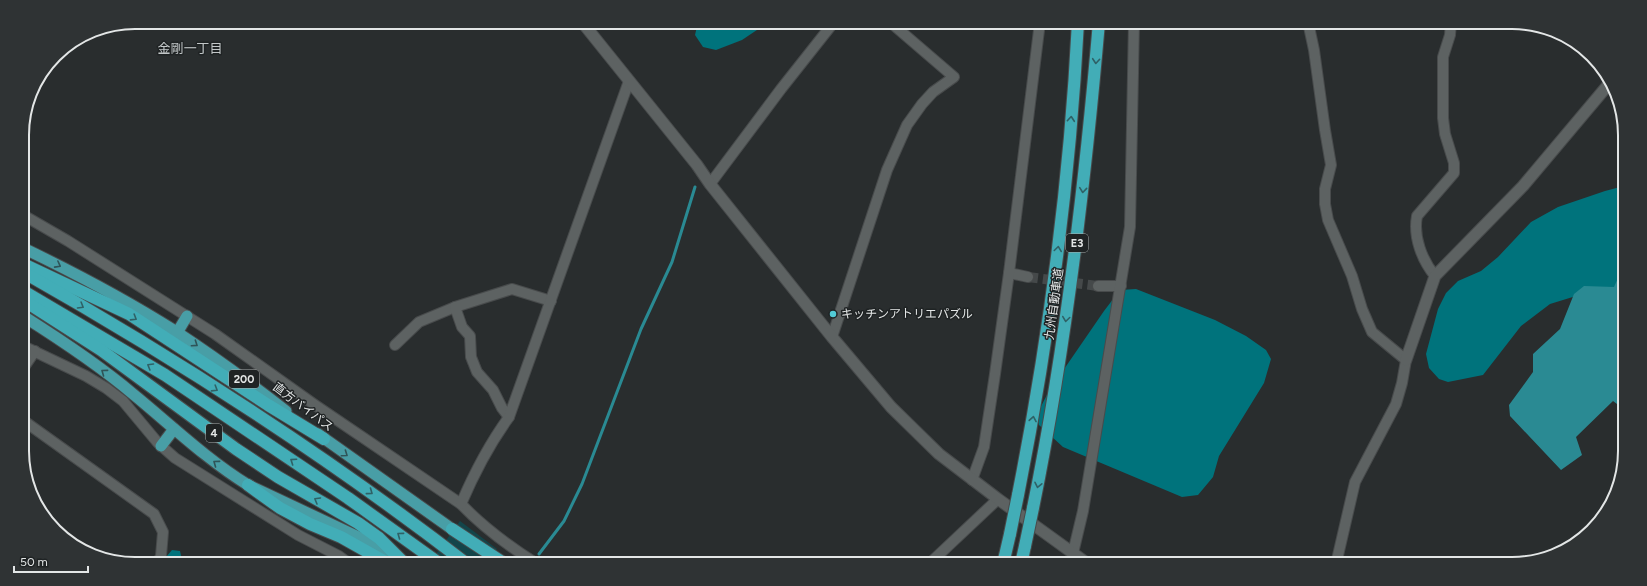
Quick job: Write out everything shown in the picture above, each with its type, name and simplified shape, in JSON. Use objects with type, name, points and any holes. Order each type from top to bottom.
[{"type":"highway","name":"九州自動車道","points":[[1005,557],[1018,495],[1043,357],[1062,225],[1078,29]]},
{"type":"highway","name":"九州自動車道","points":[[1023,557],[1060,360],[1079,227],[1098,29]]},
{"type":"highway","name":"直方バイパス","points":[[29,251],[139,309],[220,361],[324,439],[452,529],[488,557]]},
{"type":"highway","points":[[29,267],[129,314],[268,405],[324,439]]},
{"type":"highway","points":[[29,276],[170,360],[266,421],[357,483],[458,557]]},
{"type":"highway","points":[[29,295],[165,375],[348,498],[430,557]]},
{"type":"highway","name":"4","points":[[29,304],[101,350],[229,444],[278,477],[358,523],[379,538],[398,557]]},
{"type":"highway","points":[[177,333],[187,316]]},
{"type":"highway","points":[[29,320],[56,337],[132,393],[214,462],[280,508],[377,557]]},
{"type":"highway","points":[[161,446],[174,429]]},
{"type":"highway","points":[[248,485],[371,543],[394,557]]},
{"type":"highway","points":[[452,529],[494,557]]},
{"type":"street","points":[[587,29],[697,165],[710,184],[832,337],[891,407],[939,454],[1076,557]]},
{"type":"street","points":[[710,184],[781,89],[828,29]]},
{"type":"street","points":[[832,337],[887,170],[908,125],[922,104],[933,92],[954,77],[898,29]]},
{"type":"street","points":[[972,480],[984,447],[1009,273],[1039,29]]},
{"type":"street","points":[[1080,557],[1083,511],[1130,226],[1134,29]]},
{"type":"street","points":[[1310,29],[1314,50],[1324,130],[1331,165],[1325,189],[1325,204],[1328,220],[1352,276],[1362,309],[1372,332],[1406,360]]},
{"type":"street","points":[[1435,276],[1426,265],[1417,238],[1415,224],[1417,216],[1454,173],[1454,163],[1445,134],[1443,118],[1443,56],[1450,29]]},
{"type":"street","points":[[461,504],[475,470],[492,441],[509,417],[629,82]]},
{"type":"street","points":[[1338,557],[1355,482],[1396,404],[1406,360],[1435,276],[1523,186],[1606,87]]},
{"type":"street","points":[[29,218],[68,241],[215,334],[315,405],[461,504],[471,515],[527,557]]},
{"type":"street","points":[[1009,273],[1028,277]]},
{"type":"street","points":[[1098,286],[1121,286]]},
{"type":"street","points":[[395,345],[418,322],[455,307],[512,289],[551,301]]},
{"type":"street","points":[[455,307],[462,327],[470,336],[471,357],[477,372],[493,390],[502,408],[509,417]]},
{"type":"street","points":[[29,349],[86,376],[106,388],[123,401],[161,446],[175,458],[298,534],[340,557]]},
{"type":"street","points":[[29,359],[34,351]]},
{"type":"street","points":[[29,425],[154,514],[163,532],[160,557]]},
{"type":"street","points":[[936,557],[998,499]]},
{"type":"street","points":[[509,557],[515,549]]},
{"type":"shaded area","points":[[696,29],[758,29],[742,40],[716,50],[703,47],[695,35]]},
{"type":"shaded area","points":[[1618,188],[1618,290],[1589,292],[1550,304],[1521,326],[1483,375],[1448,382],[1439,379],[1429,368],[1426,354],[1438,309],[1446,293],[1458,281],[1481,271],[1498,257],[1531,222],[1558,207]]},
{"type":"shaded area","points":[[1618,278],[1618,405],[1613,401],[1576,437],[1582,455],[1561,470],[1510,416],[1509,405],[1533,372],[1533,354],[1560,329],[1574,294],[1584,286],[1614,287]]},
{"type":"shaded area","points":[[1136,289],[1215,320],[1246,336],[1266,350],[1271,359],[1264,383],[1219,456],[1213,477],[1198,495],[1182,497],[1063,447],[1039,425],[1037,414],[1049,391],[1104,311],[1120,290]]},
{"type":"shaded area","points":[[460,521],[497,549],[491,557],[434,557]]},
{"type":"shaded area","points":[[172,550],[180,551],[181,557],[166,557]]},
{"type":"waterway","points":[[539,554],[564,521],[582,484],[641,329],[672,262],[695,187]]},
{"type":"tunnel","points":[[1028,277],[1098,286]]},
{"type":"place","name":"キッチンアトリエパズル","points":[[833,314]]},
{"type":"district","name":"金剛一丁目","points":[[190,48]]}]
